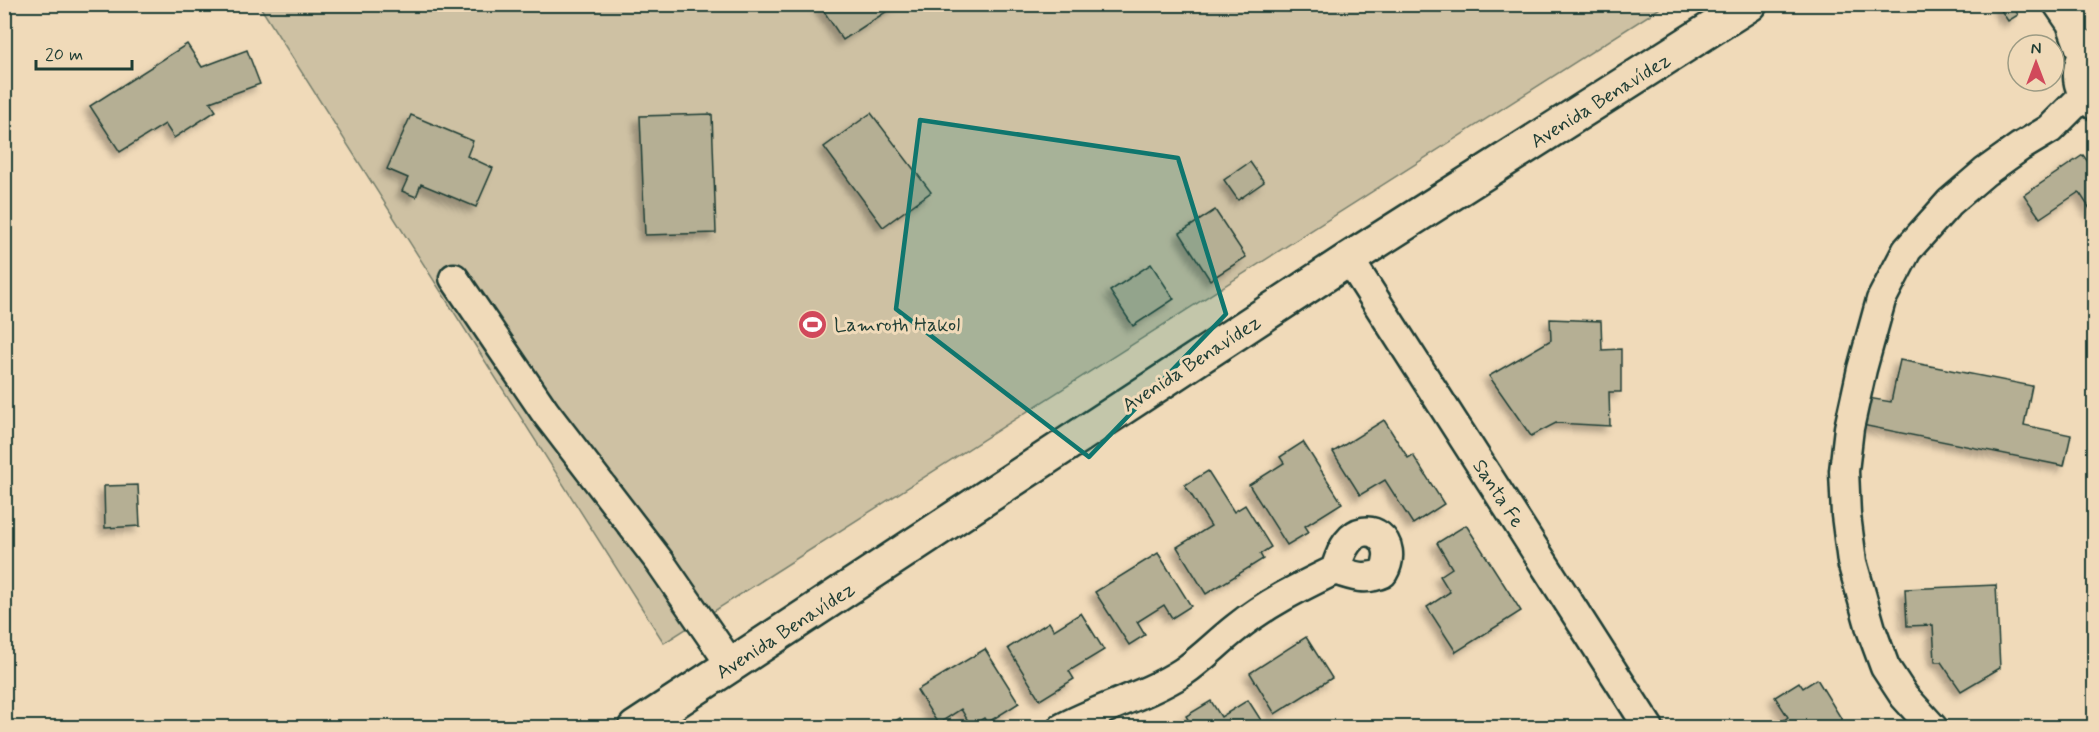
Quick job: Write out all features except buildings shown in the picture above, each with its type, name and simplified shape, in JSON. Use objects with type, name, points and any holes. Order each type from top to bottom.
[{"type":"main road","name":"Avenida Benavídez","points":[[635,728],[1349,259],[1750,4]]},
{"type":"street","points":[[1933,728],[1904,696],[1885,667],[1871,629],[1852,562],[1846,515],[1844,471],[1848,428],[1881,300],[1907,250],[1950,202],[1985,172],[2089,100],[2077,76],[2089,51],[2058,4]]},
{"type":"street","points":[[2086,4],[2094,17]]},
{"type":"street","name":"Santa Fe","points":[[1349,259],[1649,728]]},
{"type":"street","points":[[454,278],[545,412],[660,562],[731,665]]},
{"type":"street","points":[[1062,728],[1090,713],[1165,682],[1185,671],[1237,627],[1280,596],[1335,570]]},
{"type":"highlighted area","points":[[920,120],[1178,158],[1226,314],[1089,457],[896,309]]},
{"type":"shaded area","name":"Lamroth Hakol","points":[[259,5],[1665,5],[664,643]]},
{"type":"place","name":"Lamroth Hakol","points":[[813,324]]}]
